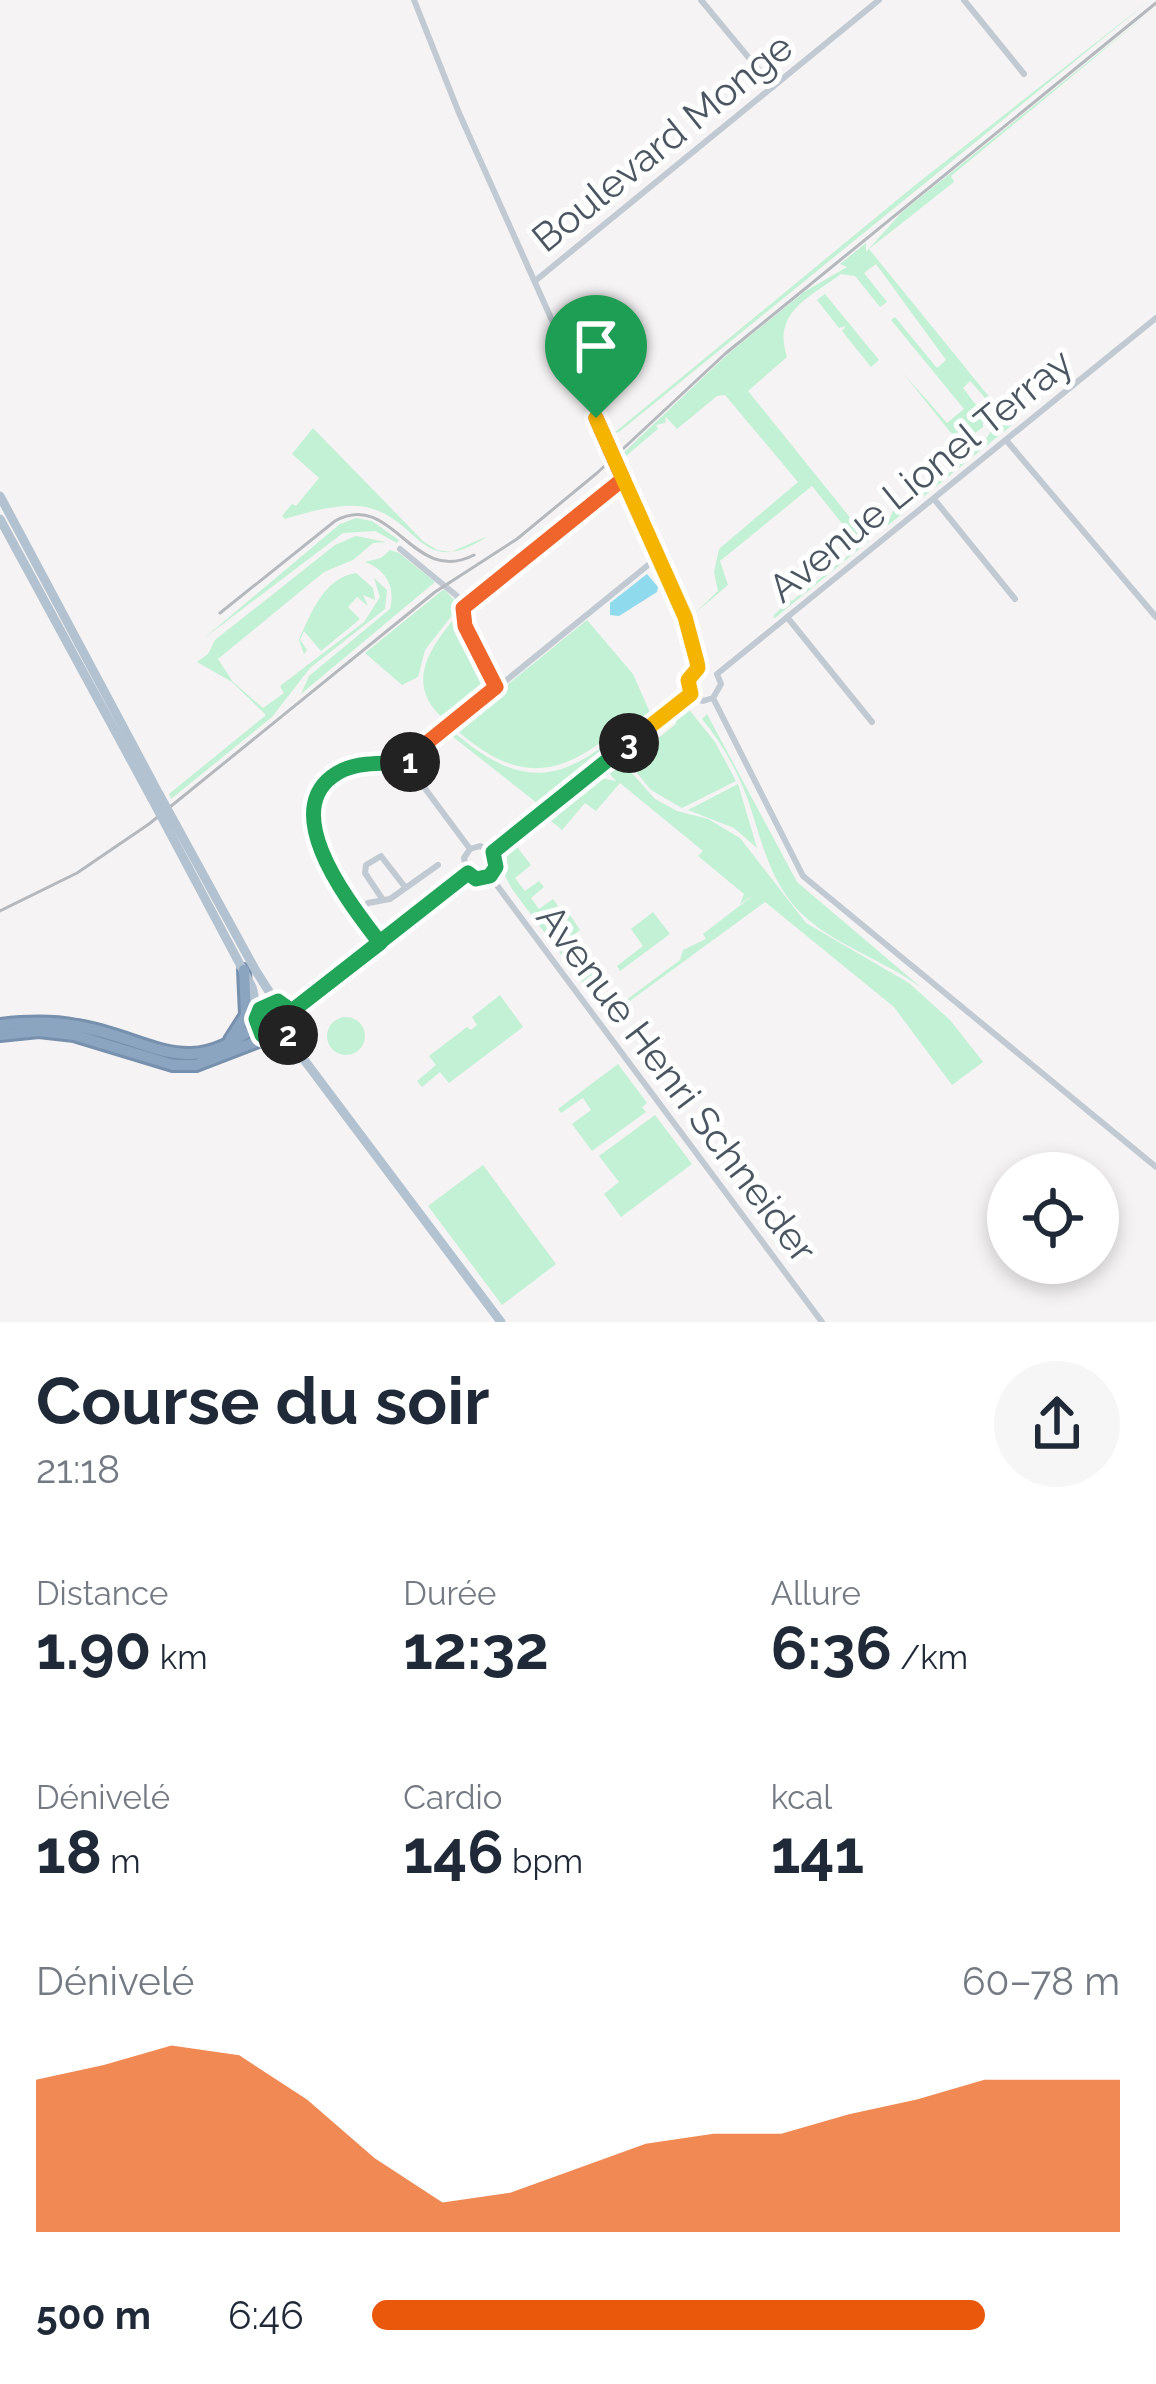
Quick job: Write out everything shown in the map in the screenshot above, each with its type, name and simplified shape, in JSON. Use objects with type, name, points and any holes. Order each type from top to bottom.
[{"type":"highway","points":[[200,1054],[224,1045],[244,1022],[244,970]]},
{"type":"highway","points":[[0,1025],[76,1026],[166,1054],[225,1048],[256,1025]]},
{"type":"highway","points":[[0,1035],[39,1031],[74,1035],[173,1065],[196,1065],[271,1039]]},
{"type":"main road","points":[[0,496],[244,970],[260,1009],[256,1025],[271,1039],[298,1052]]},
{"type":"main road","points":[[0,519],[156,796]]},
{"type":"main road","points":[[172,828],[256,971],[278,1001],[292,1011],[291,1031],[298,1052],[501,1322]]},
{"type":"main road","points":[[260,1009],[278,1001]]},
{"type":"main road","points":[[271,1039],[291,1031]]},
{"type":"street","points":[[414,0],[459,112],[685,617],[698,668]]},
{"type":"street","points":[[701,0],[773,87]]},
{"type":"street","name":"Boulevard Monge","points":[[535,280],[879,0]]},
{"type":"street","points":[[964,0],[1024,74]]},
{"type":"street","name":"Avenue Lionel Terray","points":[[717,674],[1156,318]]},
{"type":"street","points":[[1006,440],[1156,617]]},
{"type":"street","points":[[463,608],[623,479]]},
{"type":"street","points":[[934,499],[1015,599]]},
{"type":"street","points":[[400,549],[457,596],[465,626],[496,687]]},
{"type":"street","points":[[380,943],[321,852],[315,831],[318,800],[333,777],[344,770],[410,762],[418,750],[658,557]]},
{"type":"street","points":[[787,617],[872,722]]},
{"type":"street","points":[[698,668],[717,674],[720,690],[713,698],[703,701],[691,694],[688,680],[698,668]]},
{"type":"street","points":[[493,852],[691,694]]},
{"type":"street","points":[[713,698],[803,875],[1156,1167]]},
{"type":"street","points":[[410,762],[470,849]]},
{"type":"street","points":[[485,846],[493,852],[496,867],[490,876],[476,879],[468,873],[464,863],[470,849],[485,846]]},
{"type":"street","points":[[383,900],[365,873],[366,865],[381,856],[405,887]]},
{"type":"street","points":[[356,912],[438,865]]},
{"type":"street","points":[[292,1011],[468,873]]},
{"type":"street","name":"Avenue Henri Schneider","points":[[490,876],[822,1322]]},
{"type":"green space","points":[[1150,0],[619,432],[614,433],[914,186]]},
{"type":"green space","points":[[1156,7],[869,249],[1012,425],[887,526],[895,505],[907,505],[983,442],[991,431],[993,415],[970,381],[963,388],[979,409],[983,406],[983,427],[970,437],[951,433],[903,373],[947,423],[964,409],[891,320],[895,317],[937,368],[946,360],[876,264],[864,273],[887,302],[880,307],[855,276],[841,274],[796,308],[785,328],[787,357],[748,391],[869,541],[775,618],[789,600],[860,546],[812,486],[720,561],[728,585],[694,614],[718,591],[714,572],[719,549],[798,482],[725,395],[717,396],[677,429],[666,417],[626,456],[649,507],[644,506],[621,455],[729,353],[804,292],[847,267],[840,264],[866,243],[866,252],[901,213]]},
{"type":"green space","points":[[825,294],[879,360],[871,367],[842,331],[846,326],[839,328],[817,300]]},
{"type":"green space","points":[[313,428],[423,541],[450,552],[435,550],[423,544],[387,515],[361,506],[285,519],[282,516],[319,478],[292,454]]},
{"type":"green space","points":[[356,518],[372,521],[399,540],[375,531],[343,533],[203,639],[340,524]]},
{"type":"green space","points":[[356,536],[386,542],[373,543],[353,560],[324,572],[218,659],[233,682],[263,708],[284,693],[280,686],[364,622],[380,597],[374,578],[387,590],[385,609],[310,668],[272,717],[171,799],[169,794],[266,715],[232,682],[197,662],[215,640],[335,545]]},
{"type":"green space","points":[[390,550],[435,582],[301,694],[309,676],[390,609],[387,580],[365,562]]},
{"type":"green space","points":[[356,573],[373,588],[375,600],[363,595],[368,606],[357,597],[348,607],[360,619],[321,651],[304,631],[300,640],[307,650],[304,654],[299,640],[320,598],[336,582]]},
{"type":"green space","points":[[444,589],[457,609],[425,650],[418,677],[402,685],[365,653]]},
{"type":"green space","points":[[458,614],[460,629],[487,682],[443,718],[431,705],[423,678],[431,651]]},
{"type":"green space","points":[[587,620],[633,674],[651,715],[613,744],[607,738],[566,762],[547,767],[511,764],[454,728]]},
{"type":"green space","points":[[687,707],[715,742],[736,781],[682,808],[651,790],[621,754],[637,755],[676,724],[677,713]]},
{"type":"green space","points":[[707,714],[797,882],[923,989],[811,922],[787,897],[766,857],[739,778],[702,719]]},
{"type":"green space","points":[[451,730],[490,759],[527,772],[565,768],[609,746],[537,803],[448,733]]},
{"type":"green space","points":[[622,762],[655,799],[708,819],[740,838],[806,923],[909,983],[950,1020],[983,1062],[952,1085],[894,1007],[765,902],[608,1017],[755,894],[740,904],[744,894],[698,856],[703,851],[620,783],[596,811],[585,803],[562,830],[551,821],[601,778],[616,781],[609,773]]},
{"type":"green space","points":[[738,784],[757,848],[734,828],[688,810]]},
{"type":"green space","points":[[517,847],[531,865],[515,878],[525,891],[539,881],[544,887],[531,898],[539,909],[553,899],[558,906],[545,917],[553,928],[570,915],[580,930],[565,942],[597,980],[593,984],[583,984],[512,889],[504,874],[507,856]]},
{"type":"green space","points":[[653,912],[670,934],[620,971],[617,966],[643,946],[631,929]]},
{"type":"green space","points":[[500,995],[523,1027],[449,1083],[440,1072],[422,1087],[417,1081],[436,1065],[429,1056],[467,1027],[471,1030],[477,1025],[472,1017]]},
{"type":"green space","points":[[346,1017],[359,1023],[365,1036],[359,1049],[346,1055],[333,1049],[327,1036],[333,1023]]},
{"type":"green space","points":[[618,1064],[647,1103],[642,1107],[646,1112],[592,1151],[572,1124],[591,1110],[583,1098],[561,1113],[558,1109]]},
{"type":"green space","points":[[655,1115],[692,1164],[621,1217],[604,1194],[619,1182],[599,1156]]},
{"type":"green space","points":[[483,1165],[556,1264],[502,1305],[428,1206]]},
{"type":"water","points":[[647,574],[657,592],[619,616],[610,615],[610,603]]},
{"type":"tram line","points":[[0,911],[77,873],[149,824],[435,592],[517,539],[597,473],[726,353],[1156,3]]},
{"type":"tram line","points":[[220,613],[335,521],[355,515],[372,517],[434,559],[453,561],[474,555]]},
{"type":"route","points":[[596,418],[623,479],[463,608],[465,626],[496,687],[418,750],[410,762],[352,767],[333,777],[322,792],[315,820],[321,852],[346,900],[380,943],[292,1011],[278,1001],[263,1005],[256,1019],[266,1038],[276,1040],[288,1034],[294,1021],[292,1011],[319,990],[468,873],[476,879],[490,876],[496,867],[493,852],[691,694],[688,680],[698,668],[685,617],[596,418]]}]
